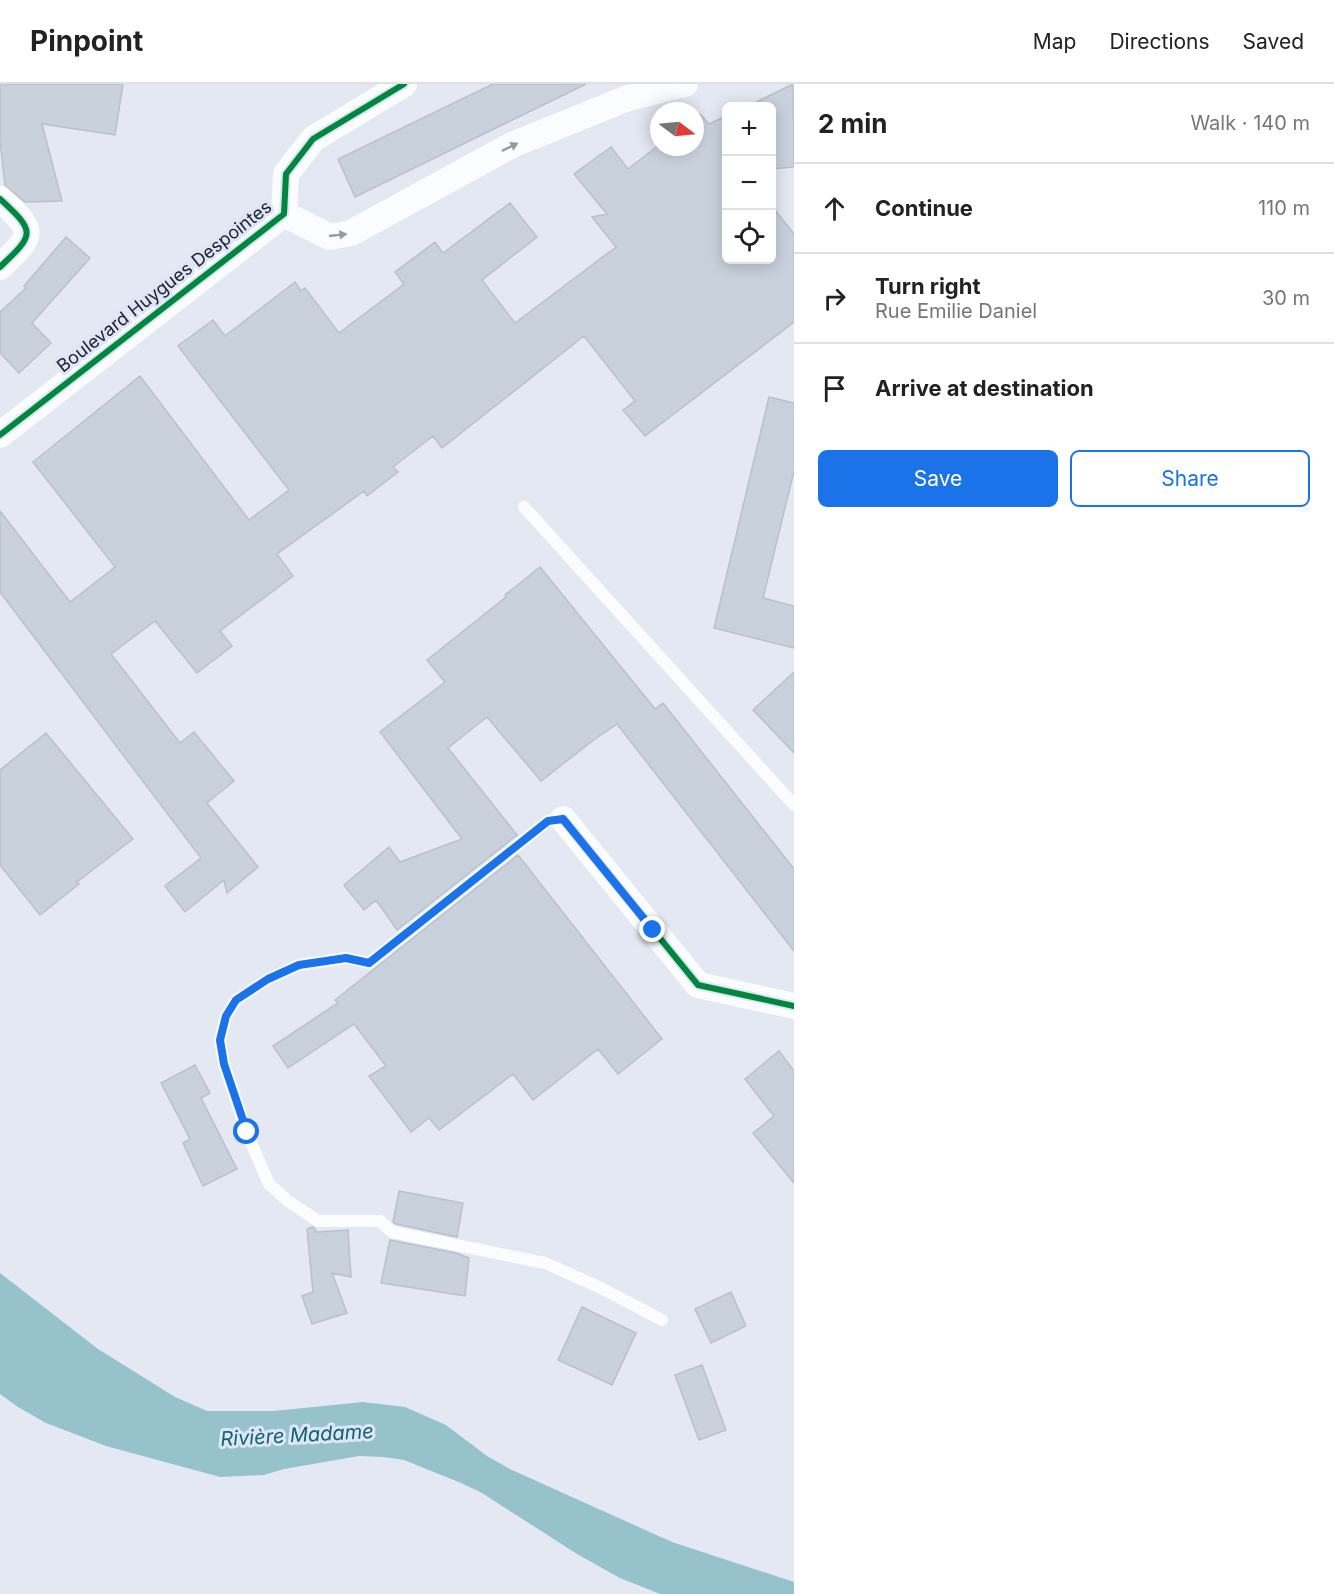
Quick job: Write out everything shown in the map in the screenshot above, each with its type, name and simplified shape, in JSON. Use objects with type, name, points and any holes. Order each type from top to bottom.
[{"type":"street","name":"Boulevard Huygues Despointes","points":[[0,435],[284,214],[286,174],[312,140],[404,84]]},
{"type":"street","points":[[284,214],[330,237],[351,233],[512,145],[628,98],[686,84]]},
{"type":"street","points":[[0,199],[22,220],[27,232],[24,245],[0,267]]},
{"type":"street","points":[[563,819],[698,985],[794,1006]]},
{"type":"lane","points":[[524,507],[794,804]]},
{"type":"lane","points":[[563,819],[548,821],[369,963],[346,958],[299,965],[268,979],[236,1000],[226,1016],[220,1040],[224,1064],[247,1132],[269,1184],[288,1201],[318,1221],[380,1221],[392,1232],[545,1263],[599,1287],[662,1320]]},
{"type":"water","name":"Rivière Madame","points":[[0,1273],[98,1349],[175,1397],[207,1411],[274,1411],[363,1402],[405,1407],[446,1425],[487,1456],[512,1470],[672,1542],[794,1582],[794,1594],[660,1594],[620,1578],[577,1554],[482,1493],[404,1460],[359,1456],[284,1469],[264,1475],[220,1477],[106,1446],[46,1423],[0,1394]]},
{"type":"building","points":[[0,84],[123,84],[115,135],[42,124],[62,201],[25,202],[5,185],[0,140]]},
{"type":"building","points":[[493,84],[586,84],[355,197],[338,159]]},
{"type":"building","points":[[793,84],[794,167],[776,169],[776,102],[756,102]]},
{"type":"building","points":[[704,118],[709,124],[722,118],[722,264],[776,264],[776,211],[794,234],[794,322],[645,436],[623,410],[635,401],[584,336],[442,448],[433,436],[393,467],[398,472],[367,496],[364,491],[277,554],[293,576],[220,631],[232,646],[197,673],[155,621],[111,654],[180,743],[194,732],[234,781],[207,803],[258,867],[227,893],[224,880],[185,912],[165,886],[201,858],[0,592],[0,511],[70,602],[115,567],[33,462],[140,376],[249,520],[289,490],[178,346],[213,320],[225,336],[295,282],[301,291],[305,288],[339,333],[404,284],[395,272],[435,242],[443,253],[510,203],[537,237],[482,280],[515,323],[616,247],[592,217],[607,214],[574,174],[611,147],[628,169],[650,152],[650,156],[704,156]]},
{"type":"building","points":[[66,237],[90,258],[32,323],[51,343],[19,373],[0,353],[0,312],[26,288],[24,286]]},
{"type":"building","points":[[769,397],[794,403],[794,471],[763,598],[794,606],[794,648],[714,628]]},
{"type":"building","points":[[540,567],[655,709],[663,703],[794,869],[794,951],[617,724],[541,781],[487,717],[448,748],[517,835],[397,930],[376,900],[364,910],[344,885],[389,847],[400,862],[462,839],[380,732],[445,682],[427,660]]},
{"type":"building","points":[[794,672],[794,753],[753,710]]},
{"type":"building","points":[[46,733],[133,839],[77,882],[79,884],[40,915],[0,865],[0,770]]},
{"type":"building","points":[[518,855],[662,1039],[618,1074],[598,1049],[533,1100],[513,1074],[439,1130],[429,1118],[411,1132],[369,1076],[386,1066],[354,1024],[288,1068],[273,1046],[338,1003],[335,1000]]},
{"type":"building","points":[[779,1051],[794,1071],[794,1183],[753,1133],[774,1116],[745,1079]]},
{"type":"building","points":[[195,1065],[210,1093],[201,1098],[237,1169],[203,1186],[183,1143],[190,1139],[161,1083]]},
{"type":"building","points":[[399,1191],[463,1203],[457,1237],[393,1222]]},
{"type":"building","points":[[313,1227],[317,1232],[348,1230],[351,1277],[332,1273],[347,1313],[312,1324],[302,1296],[313,1292],[307,1229]]},
{"type":"building","points":[[390,1240],[456,1253],[469,1258],[465,1296],[381,1283]]},
{"type":"building","points":[[731,1292],[746,1326],[711,1343],[695,1309]]},
{"type":"building","points":[[582,1307],[636,1333],[612,1385],[558,1360]]},
{"type":"building","points":[[702,1365],[726,1430],[699,1440],[675,1375]]},
{"type":"cycle path","points":[[0,435],[284,214],[286,174],[313,139],[404,84]]},
{"type":"cycle path","points":[[0,199],[20,219],[27,233],[20,247],[0,267]]},
{"type":"cycle path","points":[[563,819],[698,985],[794,1006]]},
{"type":"route","points":[[247,1132],[224,1064],[220,1040],[226,1016],[236,1000],[268,979],[299,965],[346,958],[369,963],[548,821],[563,819],[653,930]]}]
